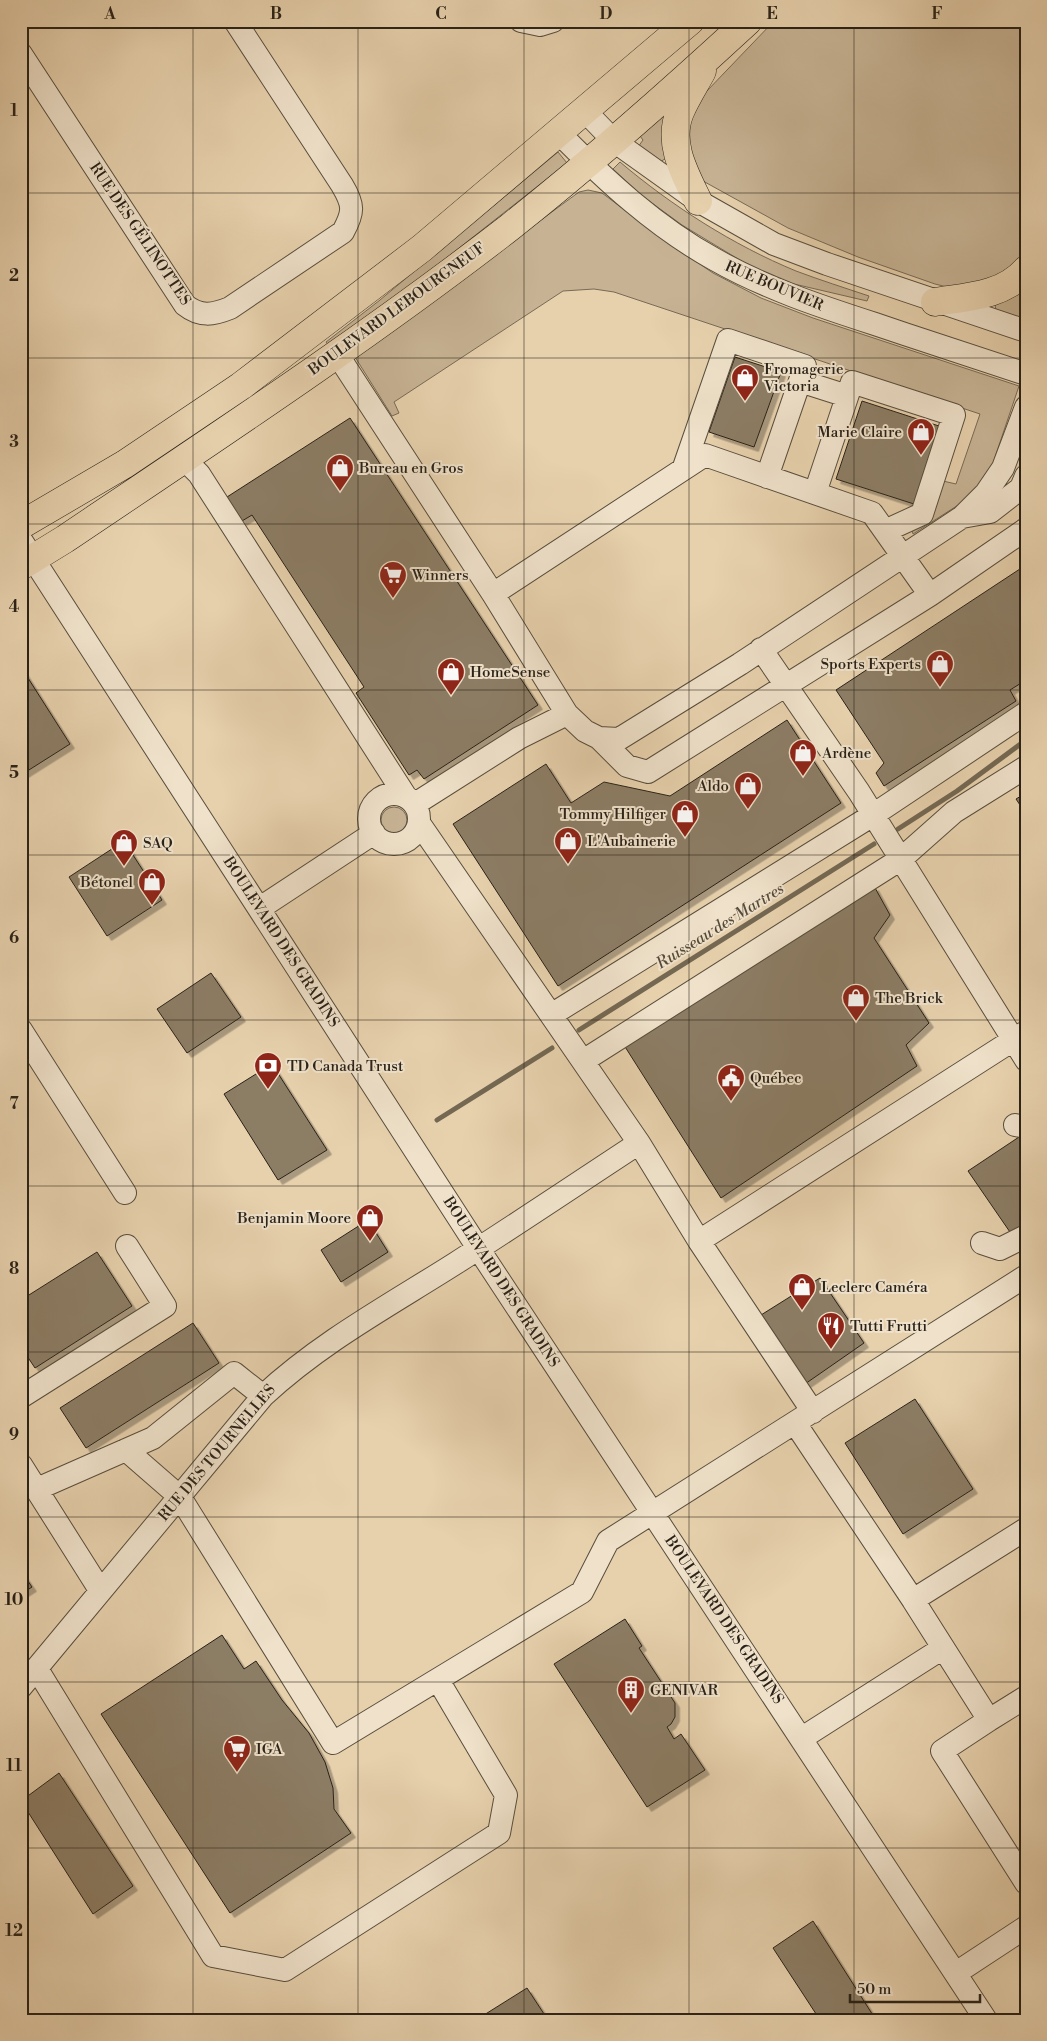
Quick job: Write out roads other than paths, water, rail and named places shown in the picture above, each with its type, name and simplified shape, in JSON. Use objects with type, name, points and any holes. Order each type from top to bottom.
[{"type":"main road","name":"BOULEVARD LEBOURGNEUF","points":[[21,525],[125,464],[240,386],[422,248],[690,21]]},
{"type":"main road","name":"BOULEVARD LEBOURGNEUF","points":[[25,555],[65,539],[184,459],[337,354],[488,243],[589,164],[748,21]]},
{"type":"main road","points":[[698,201],[680,162],[675,138],[679,113],[710,56]]},
{"type":"main road","points":[[935,302],[993,292],[1017,280],[1026,270]]},
{"type":"street","name":"RUE DES GÉLINOTTES","points":[[21,54],[185,305],[194,312],[204,315],[218,313],[230,308],[343,232],[351,217],[351,200],[235,21]]},
{"type":"street","points":[[521,21],[540,26],[553,21]]},
{"type":"street","points":[[585,110],[614,141],[698,201],[774,244],[935,302],[1026,331]]},
{"type":"street","name":"RUE BOUVIER","points":[[559,133],[589,164],[667,230],[712,259],[750,279],[792,297],[1026,374]]},
{"type":"street","points":[[684,467],[728,340],[806,366],[767,477]]},
{"type":"street","points":[[337,354],[493,594],[567,714],[585,731],[600,738],[619,740],[962,517],[986,493],[1002,468],[1026,407]]},
{"type":"street","points":[[800,381],[847,396]]},
{"type":"street","points":[[815,494],[852,382],[954,415],[922,514],[885,531]]},
{"type":"street","points":[[493,594],[704,455],[872,513],[930,595]]},
{"type":"street","points":[[184,459],[199,474],[413,808],[639,1143],[913,1600],[989,1720]]},
{"type":"street","points":[[962,517],[990,512],[1021,488],[1026,476]]},
{"type":"street","points":[[600,738],[627,766],[648,772],[930,595],[1026,529]]},
{"type":"street","name":"BOULEVARD DES GRADINS","points":[[25,555],[260,908],[478,1248],[986,2020]]},
{"type":"street","points":[[761,649],[859,792],[901,859],[1019,1036],[1026,1060]]},
{"type":"street","points":[[551,1015],[873,815],[1026,713]]},
{"type":"street","points":[[413,808],[518,738],[567,714]]},
{"type":"street","points":[[583,1061],[901,859],[954,812],[1026,767]]},
{"type":"street","points":[[393,794],[413,808],[411,838],[404,843],[392,844],[384,842],[374,833],[369,822],[369,816],[377,801],[393,794]]},
{"type":"street","points":[[260,908],[374,833]]},
{"type":"street","points":[[21,1030],[125,1193]]},
{"type":"street","points":[[699,1242],[1019,1036]]},
{"type":"street","name":"RUE DES TOURNELLES","points":[[21,1687],[263,1396],[298,1366],[352,1327],[639,1143]]},
{"type":"street","points":[[982,1243],[1000,1249],[1026,1236]]},
{"type":"street","points":[[24,1389],[165,1306],[127,1246]]},
{"type":"street","points":[[126,1450],[180,1497],[333,1743],[582,1592],[608,1541],[1026,1276]]},
{"type":"street","points":[[36,1489],[153,1438],[234,1373],[263,1396]]},
{"type":"street","points":[[21,1465],[100,1590]]},
{"type":"street","points":[[913,1600],[1026,1529]]},
{"type":"street","points":[[802,1738],[943,1648]]},
{"type":"street","points":[[36,1669],[214,1956],[286,1970],[499,1833],[506,1795],[438,1680]]},
{"type":"street","points":[[1026,1697],[942,1751],[1026,1884]]},
{"type":"street","points":[[956,1973],[1026,1927]]},
{"type":"waterway","name":"Ruisseau des Martres","points":[[898,829],[957,791],[1026,740]]},
{"type":"waterway","name":"Ruisseau des Martres","points":[[579,1030],[874,844]]},
{"type":"waterway","name":"Ruisseau des Martres","points":[[437,1120],[552,1048]]},
{"type":"place","name":"Fromagerie Victoria","points":[[745,402]]},
{"type":"place","name":"Marie Claire","points":[[921,456]]},
{"type":"place","name":"Bureau en Gros","points":[[340,492]]},
{"type":"place","name":"Winners","points":[[393,599]]},
{"type":"place","name":"Sports Experts","points":[[940,688]]},
{"type":"place","name":"HomeSense","points":[[451,696]]},
{"type":"place","name":"Ardène","points":[[803,777]]},
{"type":"place","name":"Aldo","points":[[748,810]]},
{"type":"place","name":"Tommy Hilfiger","points":[[685,838]]},
{"type":"place","name":"L'Aubainerie","points":[[568,865]]},
{"type":"place","name":"SAQ","points":[[124,867]]},
{"type":"place","name":"Bétonel","points":[[152,906]]},
{"type":"place","name":"The Brick","points":[[856,1022]]},
{"type":"place","name":"TD Canada Trust","points":[[268,1090]]},
{"type":"place","name":"Québec","points":[[731,1102]]},
{"type":"place","name":"Benjamin Moore","points":[[370,1242]]},
{"type":"place","name":"Leclerc Caméra","points":[[802,1311]]},
{"type":"place","name":"Tutti Frutti","points":[[831,1350]]},
{"type":"place","name":"GENIVAR","points":[[631,1714]]},
{"type":"place","name":"IGA","points":[[237,1773]]}]
